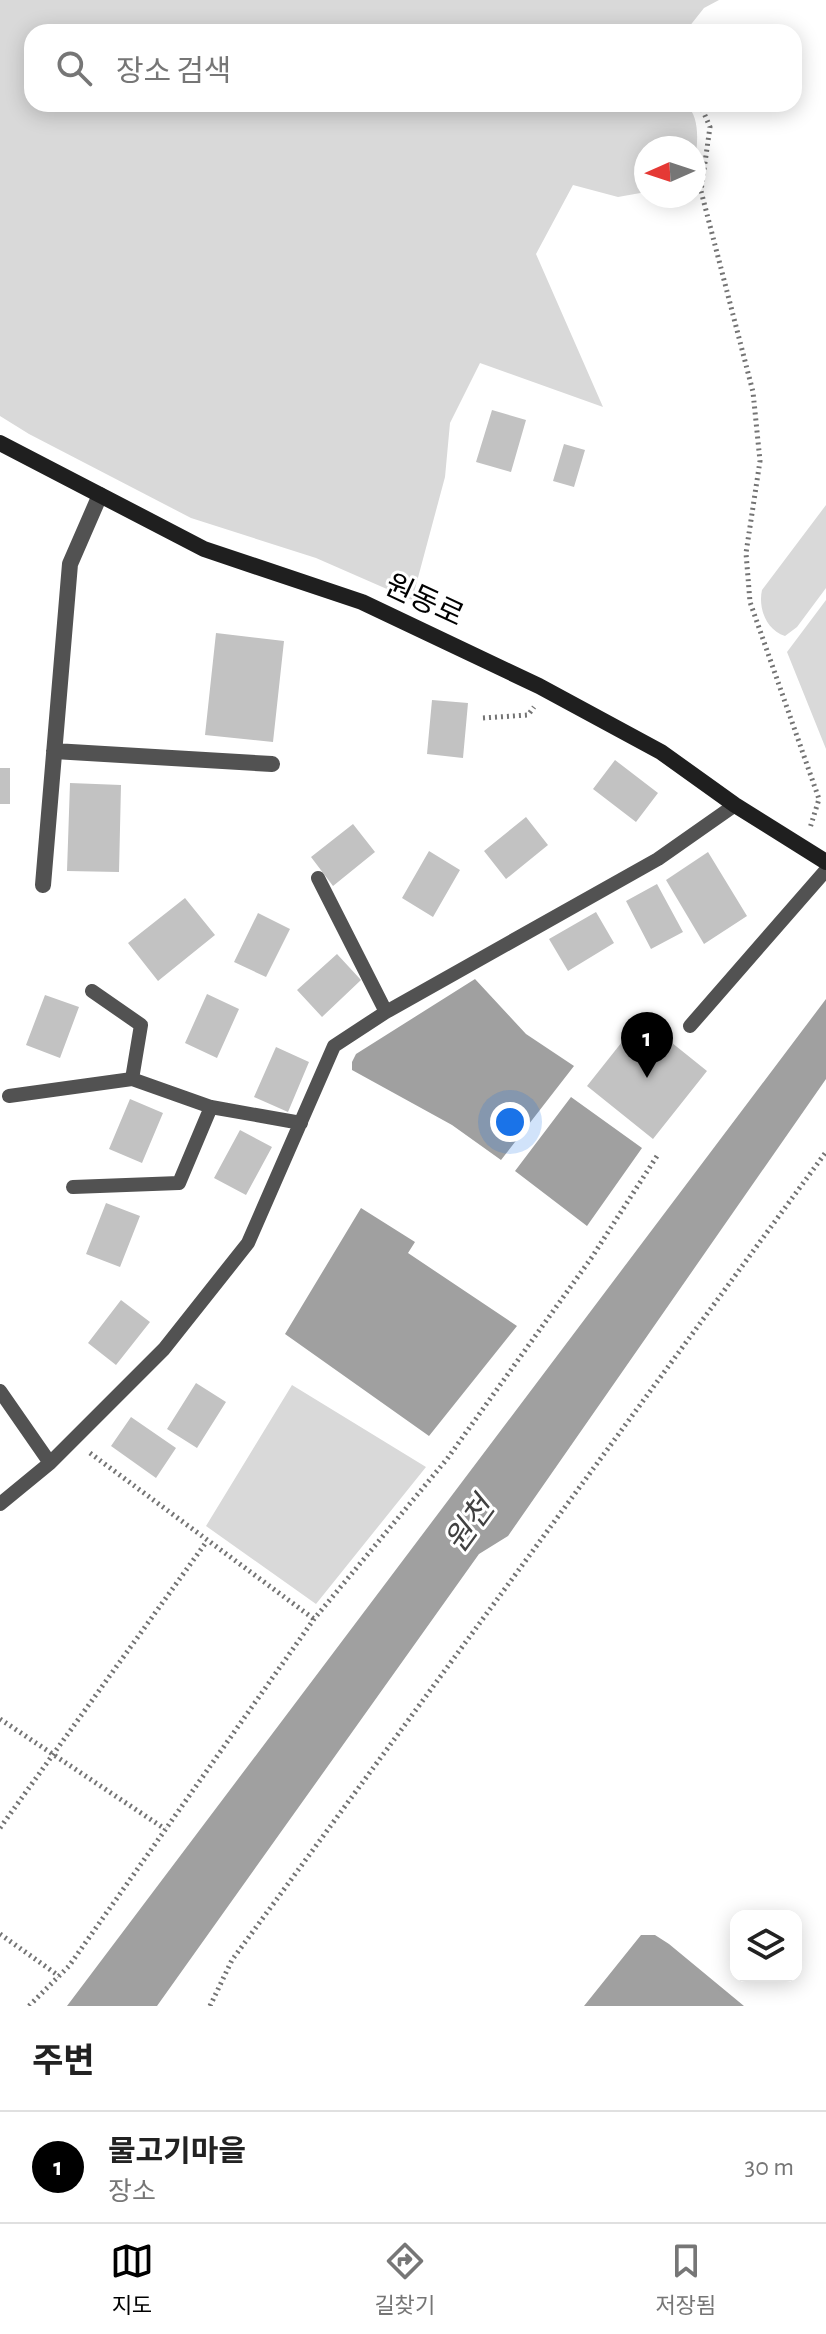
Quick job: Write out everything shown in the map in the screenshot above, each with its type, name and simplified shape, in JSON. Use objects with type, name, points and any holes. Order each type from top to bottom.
[{"type":"street","name":"원동로","points":[[0,443],[204,549],[362,602],[547,690],[661,752],[735,805],[826,862]]},
{"type":"street","points":[[43,885],[70,564],[100,495]]},
{"type":"street","points":[[54,751],[272,764]]},
{"type":"lane","points":[[0,1504],[50,1463],[164,1349],[248,1243],[334,1046],[386,1012],[658,859],[735,805]]},
{"type":"lane","points":[[690,1026],[826,870]]},
{"type":"lane","points":[[318,878],[386,1012]]},
{"type":"lane","points":[[92,991],[141,1025],[132,1079]]},
{"type":"lane","points":[[9,1096],[132,1079],[211,1107],[301,1123]]},
{"type":"lane","points":[[73,1187],[179,1183],[211,1107]]},
{"type":"lane","points":[[0,1391],[50,1463]]},
{"type":"path","points":[[703,112],[710,127],[701,191],[753,392],[760,461],[746,553],[750,602],[819,799],[805,848]]},
{"type":"path","points":[[483,718],[528,715],[547,690]]},
{"type":"path","points":[[210,2006],[232,1960],[826,1152]]},
{"type":"path","points":[[29,2006],[69,1966],[314,1619],[447,1459],[592,1257],[657,1156]]},
{"type":"path","points":[[76,1438],[96,1459],[314,1619]]},
{"type":"path","points":[[0,1828],[207,1541]]},
{"type":"path","points":[[0,1719],[165,1829]]},
{"type":"path","points":[[0,1934],[59,1976]]},
{"type":"shaded area","points":[[0,0],[719,0],[704,8],[691,24],[24,24],[24,112],[692,112],[697,134],[634,136],[634,194],[618,197],[573,185],[536,254],[603,407],[480,363],[450,423],[445,477],[412,600],[316,558],[191,518],[0,416]]},
{"type":"shaded area","points":[[826,505],[826,588],[797,627],[785,636],[773,629],[765,618],[761,604],[762,590]]},
{"type":"shaded area","points":[[826,600],[826,749],[787,652]]},
{"type":"shaded area","points":[[292,1385],[426,1467],[316,1604],[206,1526]]},
{"type":"water","points":[[475,979],[526,1034],[574,1066],[501,1160],[452,1125],[352,1070],[356,1054]]},
{"type":"water","name":"원천","points":[[826,999],[826,1079],[508,1536],[479,1554],[157,2006],[67,2006]]},
{"type":"water","points":[[571,1097],[642,1148],[587,1226],[515,1171]]},
{"type":"water","points":[[361,1208],[415,1242],[408,1253],[517,1326],[429,1436],[285,1334]]},
{"type":"water","points":[[641,1935],[655,1935],[669,1944],[744,2006],[584,2006]]},
{"type":"building","points":[[492,410],[526,420],[511,472],[476,462]]},
{"type":"building","points":[[564,444],[585,450],[574,487],[553,481]]},
{"type":"building","points":[[216,633],[284,641],[273,742],[205,735]]},
{"type":"building","points":[[432,700],[468,703],[463,758],[427,754]]},
{"type":"building","points":[[615,760],[658,793],[636,822],[593,789]]},
{"type":"building","points":[[0,768],[10,768],[10,804],[0,804]]},
{"type":"building","points":[[70,783],[121,785],[119,872],[67,871]]},
{"type":"building","points":[[526,817],[548,845],[506,879],[484,851]]},
{"type":"building","points":[[353,824],[375,852],[333,886],[311,857]]},
{"type":"building","points":[[429,851],[460,870],[433,917],[402,898]]},
{"type":"building","points":[[708,852],[747,916],[704,944],[666,880]]},
{"type":"building","points":[[657,884],[683,932],[651,949],[626,901]]},
{"type":"building","points":[[185,898],[215,935],[158,981],[128,943]]},
{"type":"building","points":[[596,912],[614,943],[568,971],[549,939]]},
{"type":"building","points":[[258,913],[290,929],[266,977],[234,962]]},
{"type":"building","points":[[337,954],[361,980],[322,1017],[297,990]]},
{"type":"building","points":[[207,994],[239,1009],[217,1058],[185,1043]]},
{"type":"building","points":[[45,995],[79,1007],[60,1058],[26,1045]]},
{"type":"building","points":[[641,1018],[707,1071],[653,1139],[587,1086]]},
{"type":"building","points":[[276,1047],[309,1062],[288,1112],[254,1097]]},
{"type":"building","points":[[130,1099],[163,1113],[142,1163],[109,1149]]},
{"type":"building","points":[[240,1130],[272,1147],[246,1195],[214,1178]]},
{"type":"building","points":[[106,1203],[140,1216],[120,1267],[86,1254]]},
{"type":"building","points":[[121,1300],[150,1322],[116,1365],[88,1343]]},
{"type":"building","points":[[196,1383],[226,1402],[197,1448],[167,1429]]},
{"type":"building","points":[[131,1417],[176,1448],[156,1478],[111,1446]]},
{"type":"place","name":"물고기마을","points":[[647,1078]]}]
